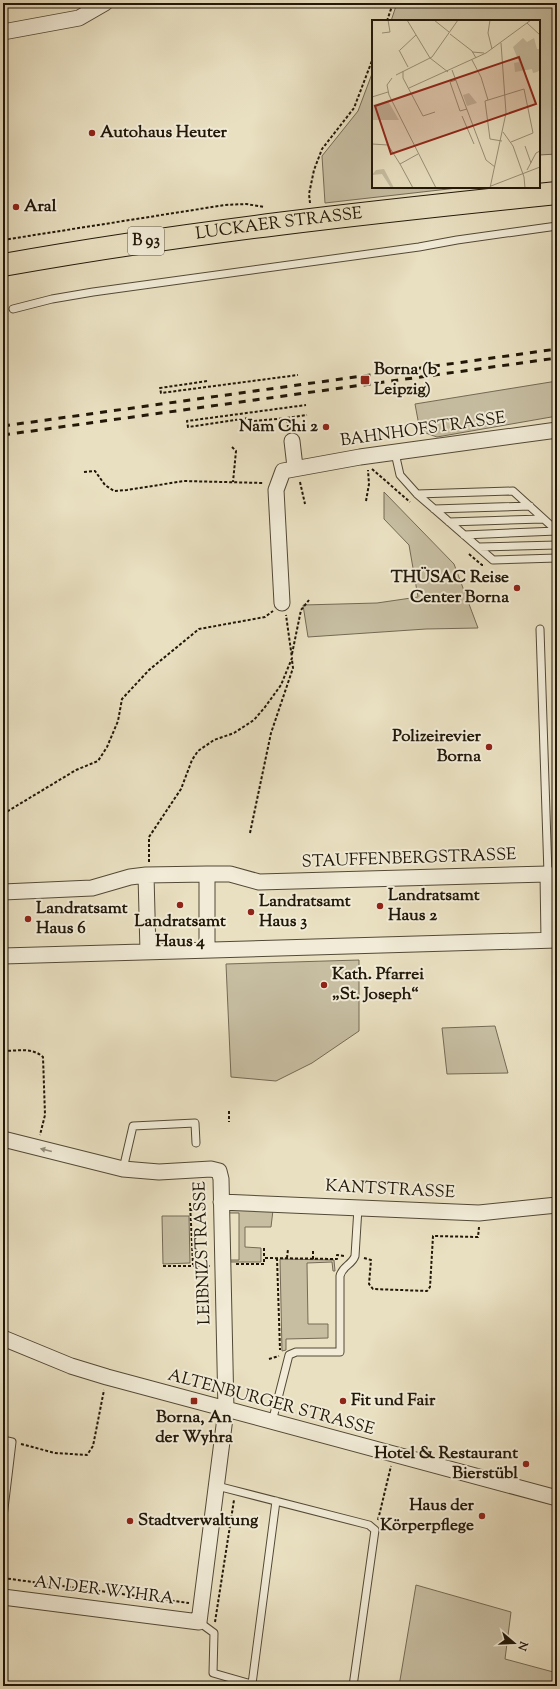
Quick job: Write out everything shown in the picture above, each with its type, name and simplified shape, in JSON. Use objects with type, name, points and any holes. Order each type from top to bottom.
[{"type":"main road","name":"LUCKAER STRASSE","points":[[3,265],[123,244],[235,228],[557,193]]},
{"type":"street","points":[[3,32],[79,18],[106,3]]},
{"type":"street","name":"BAHNHOFSTRASSE","points":[[279,480],[284,471],[297,472],[395,454],[557,430]]},
{"type":"street","points":[[292,441],[297,472]]},
{"type":"street","points":[[279,480],[276,490],[282,603]]},
{"type":"street","points":[[207,874],[207,950]]},
{"type":"street","name":"STAUFFENBERGSTRASSE","points":[[3,892],[92,888],[130,876],[148,875],[230,874],[259,882],[548,874]]},
{"type":"street","points":[[3,956],[553,940],[548,874]]},
{"type":"street","points":[[148,875],[148,952]]},
{"type":"street","name":"LEIBNIZSTRASSE","points":[[3,1139],[123,1169],[154,1172],[211,1169],[220,1170],[226,1410]]},
{"type":"street","name":"KANTSTRASSE","points":[[221,1202],[479,1214],[557,1205]]},
{"type":"street","name":"ALTENBURGER STRASSE","points":[[3,1338],[71,1366],[107,1377],[272,1423],[557,1498]]},
{"type":"street","points":[[199,1622],[226,1410]]},
{"type":"street","name":"AN DER WYHRA","points":[[3,1597],[199,1622]]},
{"type":"lane","points":[[13,309],[52,299],[93,292],[419,248],[458,240],[557,226]]},
{"type":"lane","points":[[395,454],[400,475],[417,494],[494,560],[557,558]]},
{"type":"lane","points":[[417,494],[513,491],[557,531]]},
{"type":"lane","points":[[434,509],[530,506]]},
{"type":"lane","points":[[449,522],[544,519]]},
{"type":"lane","points":[[464,535],[557,531]]},
{"type":"lane","points":[[479,547],[557,545]]},
{"type":"lane","points":[[540,629],[548,874]]},
{"type":"lane","points":[[123,1169],[133,1126],[196,1123],[196,1143]]},
{"type":"lane","points":[[272,1423],[289,1355],[296,1352],[340,1352],[340,1276],[344,1267],[354,1260],[358,1208]]},
{"type":"lane","points":[[3,1440],[12,1442],[3,1517]]},
{"type":"lane","points":[[217,1486],[369,1525],[375,1530],[353,1686]]},
{"type":"lane","points":[[214,1633],[213,1672],[255,1685],[276,1501]]},
{"type":"lane","name":"AN DER WYHRA","points":[[199,1622],[214,1633]]},
{"type":"path","points":[[387,20],[393,3]]},
{"type":"path","points":[[310,210],[309,194],[314,170],[322,149],[354,108],[372,61]]},
{"type":"path","points":[[207,381],[160,388],[161,394],[298,375]]},
{"type":"path","points":[[306,405],[187,421],[188,426],[249,418],[254,421],[307,415]]},
{"type":"path","points":[[287,418],[292,441]]},
{"type":"path","points":[[232,447],[236,452],[233,482]]},
{"type":"path","points":[[366,501],[369,484],[368,465],[415,507]]},
{"type":"path","points":[[84,472],[95,471],[105,485],[114,491],[184,481],[262,483],[279,480]]},
{"type":"path","points":[[297,472],[305,504]]},
{"type":"path","points":[[148,875],[149,837],[181,789],[192,760],[198,751],[214,740],[234,733],[254,720],[265,707],[281,685],[292,658],[301,610],[309,600]]},
{"type":"path","points":[[3,814],[76,770],[98,761],[107,747],[118,721],[122,699],[149,670],[199,629],[265,617],[282,603],[290,636],[292,668],[271,733],[250,833]]},
{"type":"path","points":[[3,1051],[29,1050],[38,1053],[43,1058],[45,1115],[37,1148]]},
{"type":"path","points":[[229,1112],[229,1122]]},
{"type":"path","points":[[191,1210],[203,1210],[205,1202]]},
{"type":"path","points":[[190,1203],[193,1265]]},
{"type":"path","points":[[336,1255],[355,1256],[371,1260],[369,1284],[373,1289],[427,1291],[430,1287],[433,1236],[478,1237],[479,1214]]},
{"type":"path","points":[[163,1266],[264,1264],[264,1248]]},
{"type":"path","points":[[287,1258],[288,1249]]},
{"type":"path","points":[[313,1249],[313,1259]]},
{"type":"path","points":[[264,1258],[336,1259],[336,1250]]},
{"type":"path","points":[[269,1359],[281,1356],[277,1258]]},
{"type":"path","points":[[12,1442],[55,1453],[87,1455],[93,1446],[107,1377]]},
{"type":"path","points":[[375,1530],[394,1455]]},
{"type":"path","points":[[214,1633],[236,1490]]},
{"type":"path","points":[[3,1578],[202,1604]]},
{"type":"shaded area","points":[[397,3],[557,3],[557,154],[540,155],[540,20],[391,20]]},
{"type":"shaded area","points":[[372,74],[372,188],[457,188],[325,203],[322,156],[358,111]]},
{"type":"shaded area","points":[[557,381],[557,416],[437,437],[420,431],[415,404]]},
{"type":"shaded area","points":[[384,492],[454,564],[478,628],[426,629],[308,637],[303,605],[377,603],[418,597],[409,545],[384,519]]},
{"type":"shaded area","points":[[359,960],[359,1031],[312,1063],[276,1081],[231,1077],[226,964]]},
{"type":"shaded area","points":[[495,1026],[508,1073],[447,1074],[442,1028]]},
{"type":"shaded area","points":[[230,1209],[273,1210],[271,1227],[245,1227],[245,1247],[261,1248],[261,1262],[230,1262],[230,1260],[239,1260],[239,1213],[229,1213]]},
{"type":"shaded area","points":[[162,1216],[189,1216],[190,1263],[163,1264]]},
{"type":"shaded area","points":[[280,1259],[334,1260],[335,1271],[333,1271],[332,1262],[307,1263],[308,1324],[328,1324],[328,1338],[286,1339],[286,1350],[282,1351]]},
{"type":"shaded area","points":[[416,1585],[511,1612],[505,1659],[557,1673],[557,1686],[399,1686]]},
{"type":"railway","points":[[3,426],[557,349]]},
{"type":"railway","points":[[3,435],[557,358]]},
{"type":"place","name":"Autohaus Heuter","points":[[92,133]]},
{"type":"place","name":"Aral","points":[[16,207]]},
{"type":"place","name":"Borna (b Leipzig)","points":[[365,380]]},
{"type":"place","name":"Nam Chi 2","points":[[326,427]]},
{"type":"place","name":"THÜSAC Reise Center Borna","points":[[517,588]]},
{"type":"place","name":"Polizeirevier Borna","points":[[489,747]]},
{"type":"place","name":"Landratsamt Haus 4","points":[[180,905]]},
{"type":"place","name":"Landratsamt Haus 2","points":[[380,906]]},
{"type":"place","name":"Landratsamt Haus 3","points":[[251,912]]},
{"type":"place","name":"Landratsamt Haus 6","points":[[28,919]]},
{"type":"place","name":"Kath. Pfarrei „St. Joseph“","points":[[324,985]]},
{"type":"place","name":"Borna, An der Wyhra","points":[[194,1401]]},
{"type":"place","name":"Fit und Fair","points":[[343,1401]]},
{"type":"place","name":"Hotel & Restaurant Bierstübl","points":[[526,1464]]},
{"type":"place","name":"Haus der Körperpflege","points":[[482,1516]]},
{"type":"place","name":"Stadtverwaltung","points":[[130,1521]]}]
